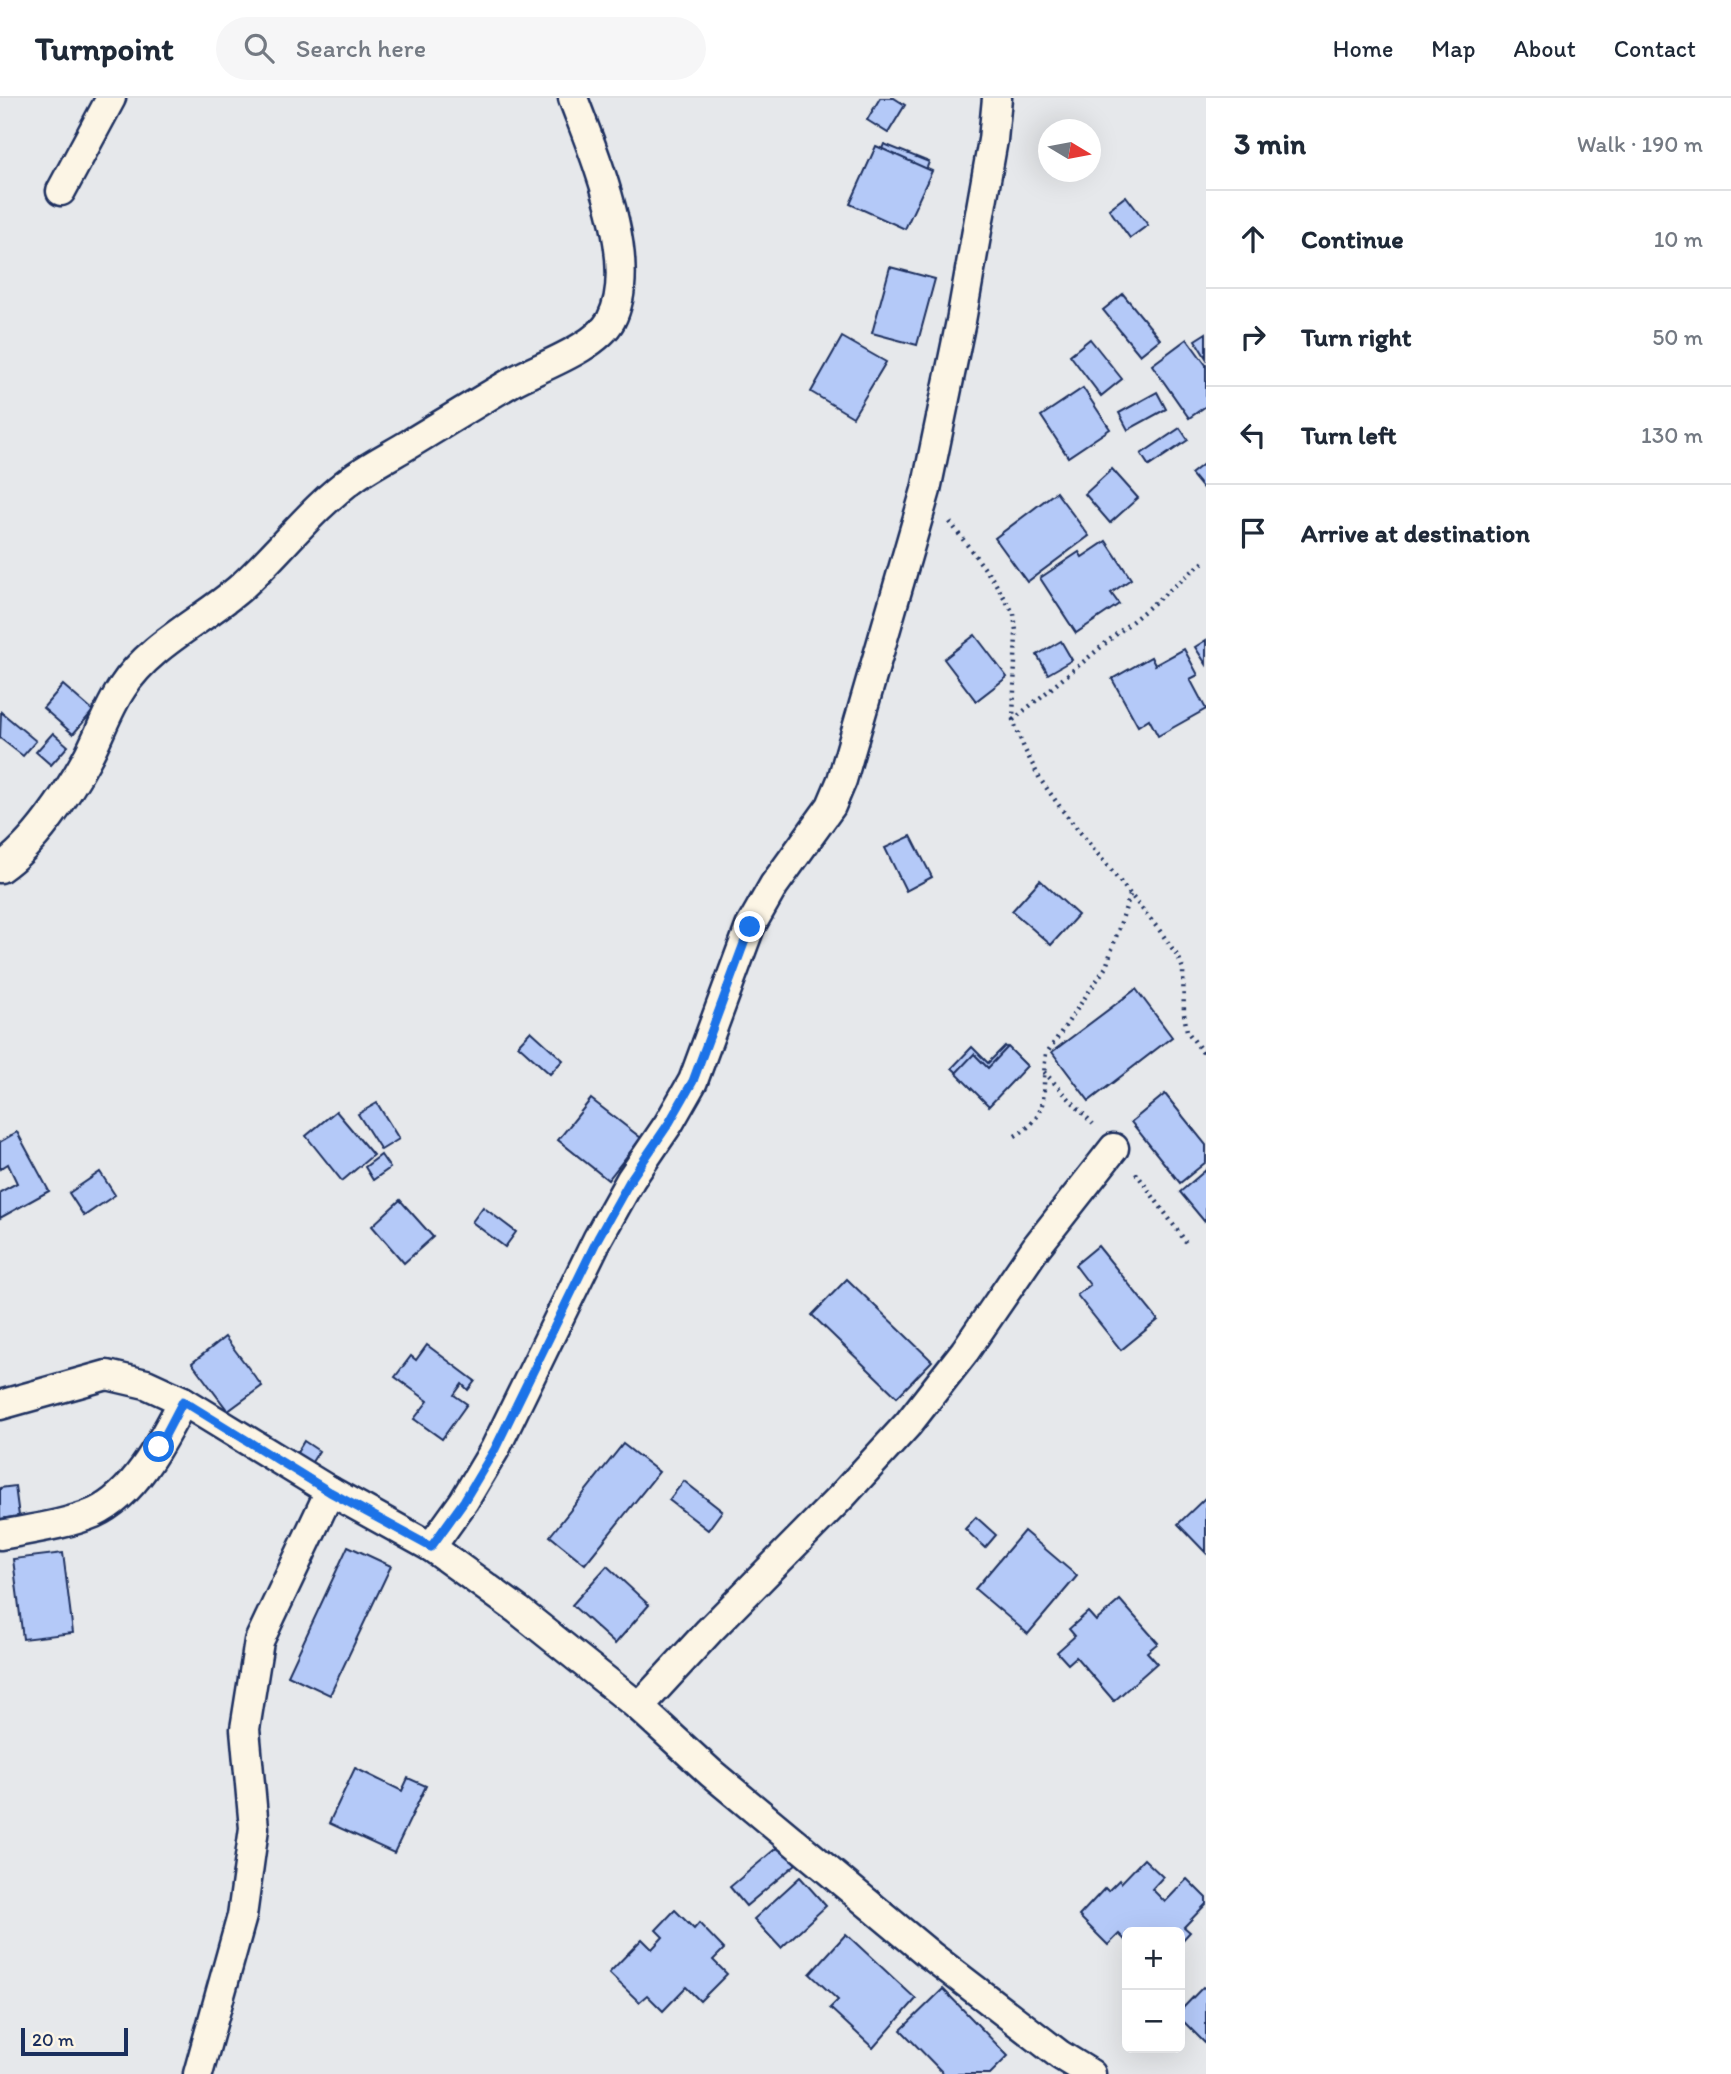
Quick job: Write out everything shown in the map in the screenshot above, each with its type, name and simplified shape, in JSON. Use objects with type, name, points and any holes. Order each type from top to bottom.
[{"type":"street","points":[[61,191],[111,98]]},
{"type":"street","points":[[0,868],[8,863],[44,824],[70,788],[122,687],[154,653],[242,586],[318,506],[356,476],[466,409],[516,380],[566,356],[592,339],[610,322],[619,293],[619,240],[601,174],[573,98]]},
{"type":"street","points":[[431,1547],[464,1501],[495,1449],[598,1238],[631,1179],[669,1123],[693,1081],[750,927],[774,885],[806,842],[842,780],[926,490],[961,321],[993,140],[997,98]]},
{"type":"street","points":[[639,1707],[908,1424],[965,1351],[1037,1246],[1114,1148]]},
{"type":"street","points":[[0,1405],[107,1375],[146,1384],[183,1401],[330,1492],[431,1547],[518,1610],[639,1707],[711,1773],[930,1955],[1060,2054],[1091,2074]]},
{"type":"street","points":[[0,1535],[46,1527],[95,1512],[124,1492],[159,1447],[183,1401]]},
{"type":"street","points":[[198,2074],[242,1916],[254,1828],[245,1729],[260,1641],[330,1492]]},
{"type":"path","points":[[926,490],[994,581],[1014,614],[1016,641],[1013,720],[1024,748],[1040,779],[1063,811],[1179,958],[1183,969],[1187,1031],[1206,1057]]},
{"type":"path","points":[[1013,720],[1206,561]]},
{"type":"path","points":[[1016,1136],[1028,1129],[1038,1115],[1045,1100],[1043,1071],[1046,1054],[1106,967],[1130,894]]},
{"type":"building","points":[[880,98],[894,98],[905,105],[888,133],[867,120]]},
{"type":"building","points":[[884,144],[929,162],[905,225],[859,207]]},
{"type":"building","points":[[876,146],[932,171],[905,229],[850,204]]},
{"type":"building","points":[[1126,196],[1148,225],[1130,238],[1109,209]]},
{"type":"building","points":[[890,267],[935,279],[917,345],[872,333]]},
{"type":"building","points":[[1123,294],[1160,339],[1140,355],[1103,310]]},
{"type":"building","points":[[1206,333],[1206,358],[1195,340]]},
{"type":"building","points":[[842,337],[886,362],[853,417],[811,392]]},
{"type":"building","points":[[1090,339],[1122,379],[1101,396],[1070,355]]},
{"type":"building","points":[[1187,339],[1206,365],[1206,406],[1189,418],[1152,365]]},
{"type":"building","points":[[1083,388],[1110,429],[1068,457],[1041,416]]},
{"type":"building","points":[[1157,392],[1166,409],[1128,430],[1119,413]]},
{"type":"building","points":[[1180,428],[1188,440],[1149,466],[1141,454]]},
{"type":"building","points":[[1206,462],[1206,492],[1191,474]]},
{"type":"building","points":[[1112,469],[1138,498],[1110,523],[1085,494]]},
{"type":"building","points":[[1056,492],[1089,536],[1027,582],[995,538]]},
{"type":"building","points":[[1106,541],[1131,579],[1111,593],[1119,604],[1076,633],[1040,578],[1079,552],[1082,557]]},
{"type":"building","points":[[975,635],[1007,677],[976,701],[944,659]]},
{"type":"building","points":[[1206,640],[1206,664],[1195,647]]},
{"type":"building","points":[[1061,641],[1072,660],[1048,674],[1037,655]]},
{"type":"building","points":[[1184,649],[1198,675],[1190,679],[1206,709],[1158,736],[1149,719],[1138,726],[1112,679],[1151,657],[1155,665]]},
{"type":"building","points":[[63,685],[93,711],[73,734],[43,708]]},
{"type":"building","points":[[1,712],[36,741],[23,756],[0,738]]},
{"type":"building","points":[[53,733],[68,746],[51,765],[36,752]]},
{"type":"building","points":[[911,836],[932,877],[906,891],[885,848]]},
{"type":"building","points":[[1040,880],[1078,915],[1051,945],[1012,911]]},
{"type":"building","points":[[1136,989],[1172,1037],[1089,1101],[1052,1052]]},
{"type":"building","points":[[531,1031],[563,1060],[550,1074],[518,1045]]},
{"type":"building","points":[[1005,1046],[1025,1064],[988,1102],[952,1068],[972,1047],[988,1063]]},
{"type":"building","points":[[1008,1047],[1027,1066],[989,1106],[956,1073],[974,1054],[988,1068]]},
{"type":"building","points":[[1165,1094],[1206,1145],[1206,1162],[1180,1183],[1131,1122]]},
{"type":"building","points":[[591,1099],[641,1138],[608,1180],[558,1140]]},
{"type":"building","points":[[377,1103],[399,1139],[381,1150],[358,1114]]},
{"type":"building","points":[[336,1111],[373,1155],[342,1181],[306,1136]]},
{"type":"building","points":[[17,1132],[49,1191],[0,1218],[0,1192],[17,1183],[8,1164],[0,1169],[0,1142]]},
{"type":"building","points":[[381,1155],[390,1168],[373,1180],[365,1167]]},
{"type":"building","points":[[1206,1170],[1206,1219],[1204,1221],[1180,1192]]},
{"type":"building","points":[[100,1172],[115,1195],[84,1216],[69,1193]]},
{"type":"building","points":[[400,1200],[433,1237],[404,1263],[372,1226]]},
{"type":"building","points":[[483,1207],[516,1232],[505,1247],[472,1222]]},
{"type":"building","points":[[1098,1246],[1158,1320],[1121,1350],[1077,1295],[1090,1285],[1075,1265]]},
{"type":"building","points":[[847,1279],[932,1361],[897,1397],[812,1315]]},
{"type":"building","points":[[225,1337],[262,1386],[228,1411],[192,1363]]},
{"type":"building","points":[[427,1345],[475,1381],[468,1390],[462,1384],[454,1395],[467,1404],[442,1439],[414,1419],[428,1401],[395,1377],[411,1356],[416,1360]]},
{"type":"building","points":[[304,1441],[319,1451],[310,1465],[295,1456]]},
{"type":"building","points":[[623,1444],[659,1472],[585,1564],[550,1536]]},
{"type":"building","points":[[684,1481],[722,1511],[708,1530],[669,1500]]},
{"type":"building","points":[[15,1486],[19,1516],[0,1519],[0,1488]]},
{"type":"building","points":[[1206,1497],[1206,1553],[1178,1524]]},
{"type":"building","points":[[976,1517],[996,1535],[985,1548],[965,1529]]},
{"type":"building","points":[[1024,1531],[1077,1576],[1028,1634],[975,1589]]},
{"type":"building","points":[[348,1546],[391,1566],[330,1695],[288,1675]]},
{"type":"building","points":[[63,1553],[73,1633],[23,1639],[13,1559]]},
{"type":"building","points":[[607,1566],[649,1605],[615,1644],[572,1605]]},
{"type":"building","points":[[1120,1600],[1158,1643],[1147,1652],[1157,1663],[1114,1701],[1076,1657],[1068,1664],[1057,1652],[1075,1636],[1069,1629],[1088,1612],[1096,1621]]},
{"type":"building","points":[[355,1768],[402,1791],[408,1778],[426,1786],[394,1853],[329,1823]]},
{"type":"building","points":[[780,1845],[796,1864],[746,1906],[730,1887]]},
{"type":"building","points":[[1144,1859],[1163,1877],[1152,1889],[1165,1902],[1187,1879],[1206,1898],[1206,1904],[1184,1927],[1122,1927],[1122,1937],[1119,1934],[1108,1945],[1079,1916],[1105,1888],[1108,1891],[1119,1880],[1121,1883]]},
{"type":"building","points":[[800,1877],[826,1906],[781,1948],[754,1919]]},
{"type":"building","points":[[675,1910],[694,1929],[699,1923],[724,1949],[713,1960],[727,1974],[700,2001],[686,1987],[663,2011],[647,1995],[639,2002],[609,1973],[642,1939],[652,1949],[663,1937],[656,1930]]},
{"type":"building","points":[[846,1934],[916,1999],[873,2048],[830,2008],[838,2000],[810,1974]]},
{"type":"building","points":[[1203,1987],[1206,1989],[1206,2044],[1185,2023],[1185,2006]]},
{"type":"building","points":[[943,1989],[1008,2056],[990,2074],[944,2074],[901,2030]]},
{"type":"route","points":[[159,1447],[183,1401],[330,1492],[431,1547],[464,1501],[495,1449],[598,1238],[631,1179],[669,1123],[693,1081],[750,927]]}]
